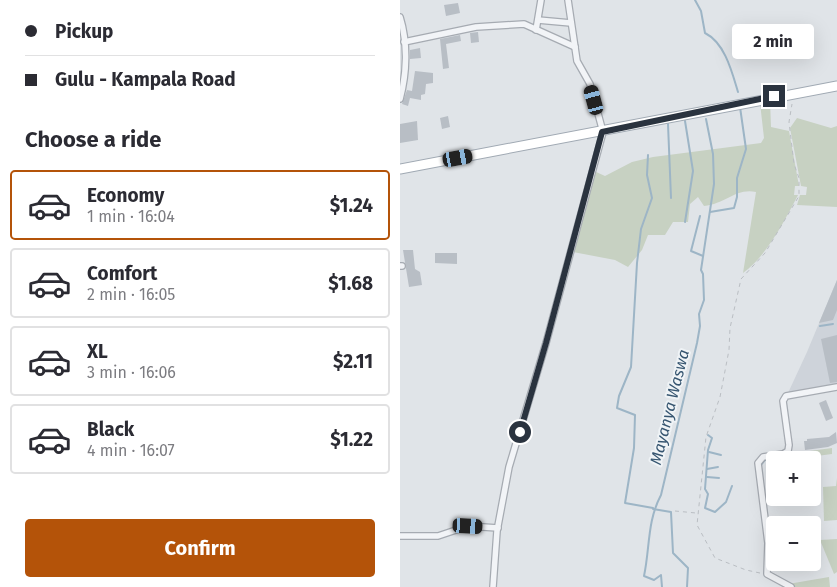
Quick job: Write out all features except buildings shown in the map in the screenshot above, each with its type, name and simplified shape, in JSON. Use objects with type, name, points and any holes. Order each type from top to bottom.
[{"type":"main road","points":[[400,169],[837,86]]},
{"type":"street","points":[[536,30],[541,0]]},
{"type":"street","points":[[494,587],[498,528],[509,467],[546,343],[602,132],[590,84],[577,61],[568,0]]},
{"type":"street","points":[[400,16],[406,76],[400,99]]},
{"type":"street","points":[[538,20],[571,23]]},
{"type":"street","points":[[404,42],[476,27],[524,24],[574,47]]},
{"type":"street","points":[[791,587],[767,574],[768,543],[760,491],[759,460],[768,455],[783,454],[788,451],[789,445],[783,401],[786,396],[837,387]]},
{"type":"street","points":[[400,536],[446,535],[461,527],[468,526],[498,528]]},
{"type":"path","points":[[767,574],[746,570],[715,558],[697,525],[706,437],[720,397],[729,350],[730,328],[742,279],[765,253],[799,196],[799,178],[794,164],[789,122],[793,93]]},
{"type":"path","points":[[675,511],[698,513]]},
{"type":"shaded area","points":[[837,280],[837,386],[788,393],[807,352]]},
{"type":"green space","points":[[770,99],[771,127],[789,131],[799,186],[795,186],[794,195],[798,195],[767,248],[743,273],[756,192],[749,191],[736,194],[712,205],[704,206],[698,197],[690,204],[688,222],[673,222],[665,235],[648,235],[642,250],[628,267],[615,260],[573,252],[594,171],[605,176],[632,162],[653,157],[761,143],[764,138],[760,103]]},
{"type":"green space","points":[[797,118],[831,128],[837,126],[837,207],[797,205],[800,195],[806,195],[807,187],[801,186],[790,128]]},
{"type":"green space","points":[[832,448],[832,454],[821,455],[821,451],[810,451]]},
{"type":"green space","points":[[837,478],[837,520],[824,521],[823,487],[836,486]]},
{"type":"green space","points":[[837,539],[837,572],[834,574],[821,542],[821,540]]},
{"type":"green space","points":[[829,577],[830,587],[793,587],[788,584]]},
{"type":"waterway","name":"Mayanya Waswa","points":[[695,0],[701,11],[705,33],[723,51],[738,92]]},
{"type":"waterway","name":"Mayanya Waswa","points":[[710,212],[734,208],[737,197],[737,178],[746,149],[740,107]]},
{"type":"waterway","name":"Mayanya Waswa","points":[[662,587],[661,575],[654,580],[644,576],[653,515],[661,495],[697,343],[700,326],[699,314],[704,300],[703,274],[701,270],[714,184],[713,154],[706,119]]},
{"type":"waterway","points":[[685,121],[693,171],[685,222]]},
{"type":"waterway","points":[[668,124],[671,198]]},
{"type":"waterway","points":[[648,155],[647,175],[652,198],[641,229],[637,263],[631,367],[619,396],[617,408],[635,415],[634,448],[625,503],[653,508]]},
{"type":"waterway","points":[[700,216],[691,251],[703,256]]},
{"type":"waterway","points":[[820,326],[833,324]]},
{"type":"waterway","points":[[708,435],[712,438],[708,450],[705,489],[708,494],[705,508],[715,512],[726,502],[732,486]]},
{"type":"waterway","points":[[709,452],[721,455]]},
{"type":"waterway","points":[[761,465],[766,460]]},
{"type":"waterway","points":[[707,469],[718,467]]},
{"type":"waterway","points":[[707,477],[719,478]]},
{"type":"waterway","points":[[653,509],[671,512],[673,553],[688,568],[687,587]]},
{"type":"route","points":[[520,432],[546,343],[602,132],[774,96]]}]
